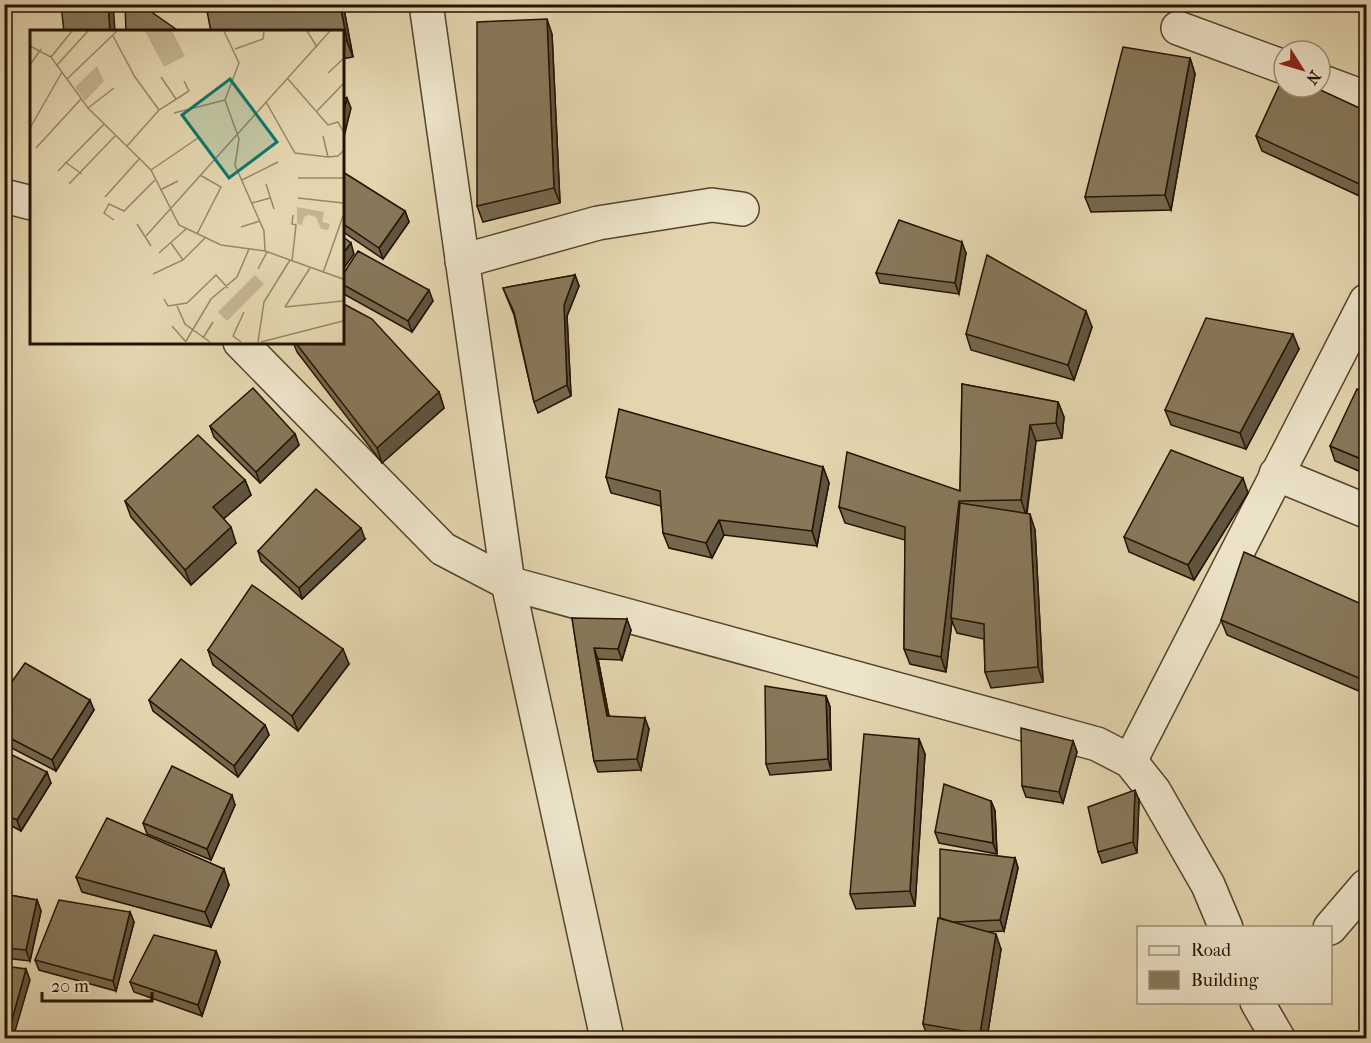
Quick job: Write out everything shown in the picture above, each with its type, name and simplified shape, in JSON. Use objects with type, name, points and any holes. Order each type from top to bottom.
[{"type":"street","points":[[426,4],[508,583],[607,1038]]},
{"type":"street","points":[[1178,28],[1272,63]]},
{"type":"street","points":[[1332,85],[1366,98]]},
{"type":"street","points":[[4,196],[30,202]]},
{"type":"street","points":[[462,261],[598,223],[712,205],[742,209]]},
{"type":"street","points":[[1130,761],[1366,301]]},
{"type":"street","points":[[242,344],[443,549],[508,583],[1097,744],[1130,761],[1154,791],[1208,885],[1226,926]]},
{"type":"street","points":[[1276,474],[1366,511]]},
{"type":"street","points":[[1331,926],[1366,886]]},
{"type":"street","points":[[1260,1004],[1278,1038]]},
{"type":"building","points":[[61,4],[108,4],[110,30],[64,30]]},
{"type":"building","points":[[125,4],[140,4],[177,30],[126,30]]},
{"type":"building","points":[[241,4],[340,4],[347,41],[344,42],[344,30],[211,30],[207,11]]},
{"type":"building","points":[[547,19],[554,188],[477,206],[477,22]]},
{"type":"building","points":[[1123,47],[1190,58],[1165,195],[1085,197]]},
{"type":"building","points":[[1332,95],[1366,111],[1366,187],[1256,136],[1273,99],[1332,99]]},
{"type":"building","points":[[344,173],[405,211],[379,248],[344,224]]},
{"type":"building","points":[[899,220],[962,242],[955,283],[876,273]]},
{"type":"building","points":[[344,238],[351,243],[344,252]]},
{"type":"building","points":[[358,251],[429,290],[408,321],[344,285],[344,273]]},
{"type":"building","points":[[987,255],[1086,311],[1068,365],[966,334]]},
{"type":"building","points":[[575,275],[564,305],[567,385],[534,402],[514,312],[503,288]]},
{"type":"building","points":[[344,304],[372,319],[439,392],[377,448],[297,344],[344,344]]},
{"type":"building","points":[[1206,318],[1293,334],[1240,433],[1165,410]]},
{"type":"building","points":[[962,384],[1058,402],[1056,423],[1030,425],[1021,500],[959,501],[941,657],[904,649],[905,527],[839,507],[847,452],[960,491]]},
{"type":"building","points":[[253,388],[295,434],[256,472],[210,426]]},
{"type":"building","points":[[1357,389],[1366,394],[1366,461],[1330,446]]},
{"type":"building","points":[[619,409],[823,467],[812,531],[719,520],[706,543],[663,533],[660,491],[606,477]]},
{"type":"building","points":[[198,435],[245,480],[213,507],[231,527],[185,570],[125,501]]},
{"type":"building","points":[[1171,450],[1243,478],[1188,565],[1124,537]]},
{"type":"building","points":[[316,489],[361,528],[299,588],[258,551]]},
{"type":"building","points":[[960,503],[1030,514],[1038,667],[985,672],[984,624],[951,618]]},
{"type":"building","points":[[1244,552],[1366,606],[1366,681],[1221,620]]},
{"type":"building","points":[[252,585],[343,649],[292,716],[208,650]]},
{"type":"building","points":[[572,618],[627,619],[618,649],[594,648],[607,716],[645,718],[637,759],[594,761]]},
{"type":"building","points":[[181,659],[265,725],[234,766],[149,700]]},
{"type":"building","points":[[25,663],[90,700],[52,760],[4,735],[4,693]]},
{"type":"building","points":[[765,686],[826,696],[828,759],[766,764]]},
{"type":"building","points":[[1021,728],[1073,741],[1059,792],[1022,786]]},
{"type":"building","points":[[864,734],[919,739],[910,891],[850,894]]},
{"type":"building","points":[[4,751],[47,772],[17,820],[4,814]]},
{"type":"building","points":[[172,766],[232,795],[207,849],[143,823]]},
{"type":"building","points":[[944,784],[991,801],[993,843],[935,832]]},
{"type":"building","points":[[1135,790],[1133,842],[1098,852],[1088,807]]},
{"type":"building","points":[[107,818],[224,869],[205,912],[76,877]]},
{"type":"building","points":[[940,849],[1015,858],[1000,920],[953,922],[940,918]]},
{"type":"building","points":[[4,894],[37,900],[26,950],[4,948]]},
{"type":"building","points":[[59,900],[130,912],[113,981],[35,960]]},
{"type":"building","points":[[938,918],[996,934],[980,1034],[923,1024]]},
{"type":"building","points":[[154,935],[216,951],[198,1005],[130,982]]},
{"type":"building","points":[[4,966],[26,969],[7,1038],[4,1038]]}]
